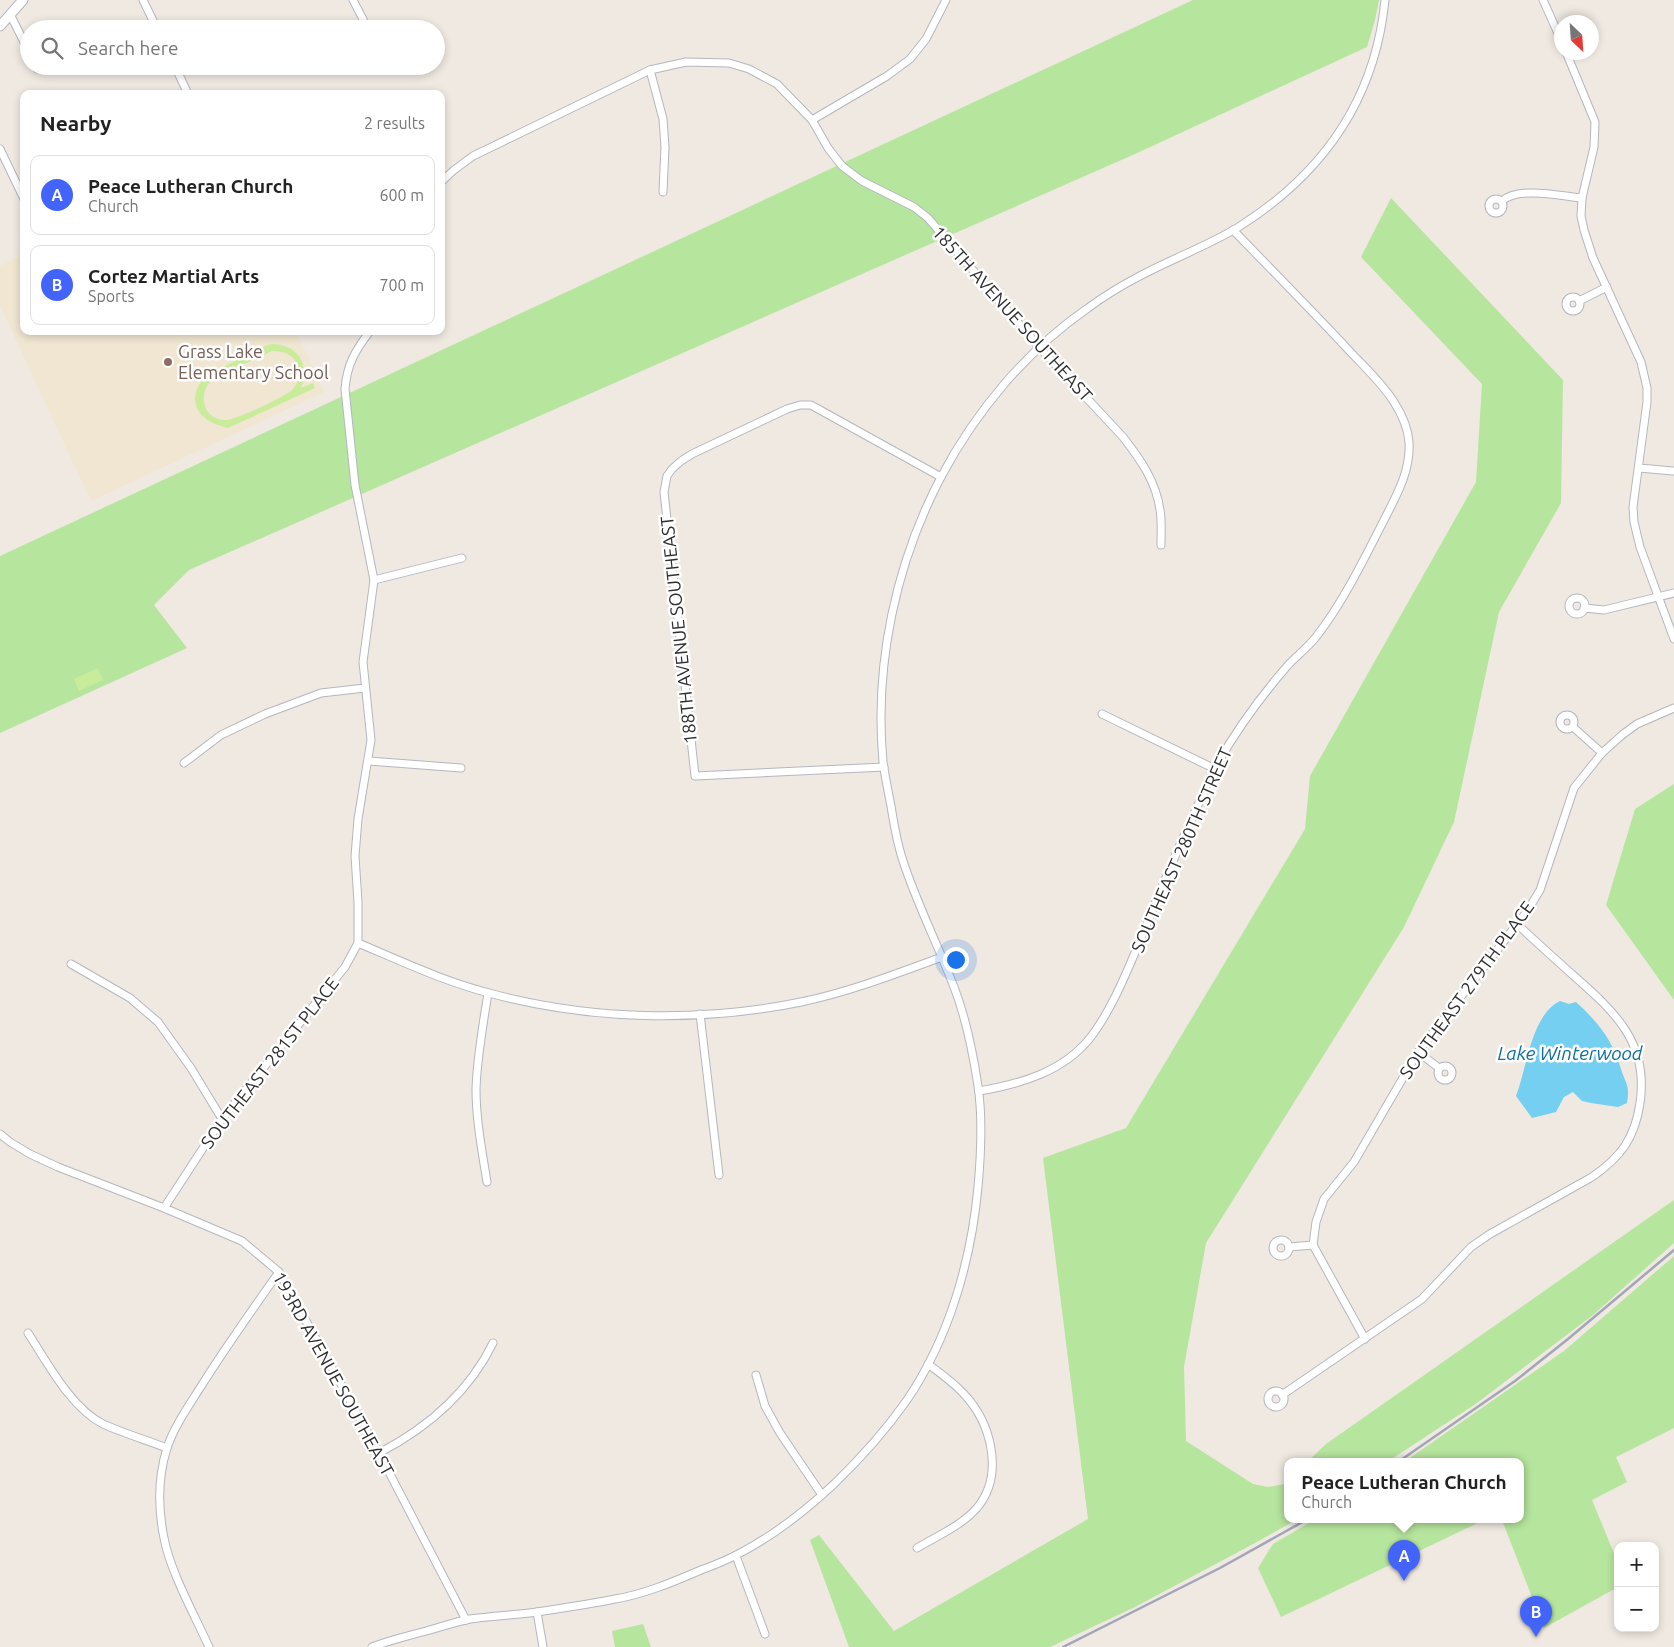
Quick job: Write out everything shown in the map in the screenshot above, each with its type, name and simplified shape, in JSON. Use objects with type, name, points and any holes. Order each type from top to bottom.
[{"type":"street","points":[[0,26],[23,0]]},
{"type":"street","points":[[143,0],[153,20]]},
{"type":"street","points":[[354,0],[364,20]]},
{"type":"street","points":[[812,120],[887,76],[910,59],[926,39],[946,0]]},
{"type":"street","points":[[372,1647],[466,1620],[537,1612],[620,1598],[658,1588],[736,1556],[772,1535],[822,1495],[875,1440],[907,1400],[928,1364],[949,1319],[965,1268],[976,1212],[981,1152],[979,1091],[965,1023],[956,991],[902,858],[884,767],[881,726],[884,666],[894,603],[918,525],[941,477],[966,433],[998,391],[1039,347],[1076,317],[1132,280],[1233,230],[1259,213],[1301,179],[1325,153],[1345,123],[1362,92],[1382,28],[1385,0]]},
{"type":"street","points":[[1543,0],[1554,24]]},
{"type":"street","points":[[10,14],[20,34]]},
{"type":"street","points":[[1569,60],[1595,122],[1594,147],[1582,198],[1581,216],[1584,230],[1593,258],[1641,362],[1644,376],[1646,402],[1634,522],[1640,547],[1674,639]]},
{"type":"street","name":"185TH AVENUE SOUTHEAST","points":[[445,178],[473,156],[650,70],[686,62],[729,63],[749,69],[777,84],[812,120],[834,158],[847,170],[862,181],[914,207],[928,218],[1039,347],[1123,437],[1153,483],[1160,510],[1161,545]]},
{"type":"street","points":[[650,70],[663,118],[665,147],[663,192]]},
{"type":"street","points":[[179,75],[186,90]]},
{"type":"street","points":[[0,149],[20,191]]},
{"type":"street","points":[[1502,201],[1507,197],[1528,193],[1582,198]]},
{"type":"street","name":"SOUTHEAST 280TH STREET","points":[[979,1091],[1010,1086],[1031,1079],[1073,1055],[1092,1035],[1125,976],[1175,856],[1215,768],[1242,722],[1289,665],[1316,637],[1350,585],[1405,475],[1408,459],[1408,433],[1404,420],[1394,402],[1380,384],[1233,230]]},
{"type":"street","points":[[1579,300],[1607,287]]},
{"type":"street","points":[[367,335],[350,362],[346,374],[345,389],[355,485],[374,580],[363,662],[371,740],[358,819],[355,856],[358,943],[437,976],[488,993],[568,1010],[650,1015],[742,1011],[800,1002],[850,989],[942,957]]},
{"type":"street","name":"188TH AVENUE SOUTHEAST","points":[[884,767],[695,776],[664,492],[665,484],[672,469],[692,454],[787,409],[800,405],[811,405],[941,477]]},
{"type":"street","points":[[1639,468],[1674,472]]},
{"type":"street","points":[[374,580],[462,558]]},
{"type":"street","points":[[1584,608],[1604,610],[1674,593]]},
{"type":"street","points":[[184,763],[221,735],[265,714],[321,693],[365,688]]},
{"type":"street","name":"SOUTHEAST 279TH PLACE","points":[[1313,1245],[1316,1222],[1324,1199],[1354,1162],[1418,1052],[1518,925],[1540,890],[1574,788],[1602,753],[1637,724],[1674,708]]},
{"type":"street","points":[[1102,714],[1215,768]]},
{"type":"street","points":[[1573,727],[1602,753]]},
{"type":"street","points":[[368,761],[461,768]]},
{"type":"street","points":[[1282,1395],[1422,1299],[1471,1246],[1592,1177],[1606,1167],[1619,1156],[1633,1133],[1639,1112],[1642,1081],[1639,1063],[1628,1032],[1607,1005],[1518,925]]},
{"type":"street","name":"SOUTHEAST 281ST PLACE","points":[[164,1208],[222,1119],[345,966],[358,943]]},
{"type":"street","points":[[71,964],[130,998],[158,1022],[191,1068],[222,1119]]},
{"type":"street","points":[[487,1182],[479,1129],[476,1090],[480,1042],[488,993]]},
{"type":"street","points":[[700,1014],[719,1175]]},
{"type":"street","points":[[1418,1052],[1439,1068]]},
{"type":"street","name":"193RD AVENUE SOUTHEAST","points":[[0,1134],[30,1154],[58,1167],[164,1208],[242,1241],[279,1272],[379,1453],[466,1620]]},
{"type":"street","points":[[1290,1247],[1313,1245],[1365,1339]]},
{"type":"street","points":[[209,1647],[176,1574],[164,1540],[159,1502],[167,1448],[184,1413],[202,1384],[279,1272]]},
{"type":"street","points":[[28,1333],[68,1392],[83,1409],[102,1423],[167,1448]]},
{"type":"street","points":[[379,1453],[399,1442],[437,1415],[483,1364],[493,1344]]},
{"type":"street","points":[[917,1548],[960,1523],[976,1509],[984,1497],[991,1480],[993,1462],[991,1445],[975,1408],[964,1393],[928,1364]]},
{"type":"street","points":[[756,1375],[765,1406],[772,1420],[822,1495]]},
{"type":"street","points":[[736,1556],[766,1634]]},
{"type":"street","points":[[537,1612],[543,1647]]},
{"type":"shaded area","name":"Grass Lake Elementary School","points":[[20,256],[20,335],[298,335],[324,392],[91,501],[0,306],[0,266]]},
{"type":"green space","points":[[1193,0],[1379,0],[1367,47],[1135,154],[189,570],[154,605],[187,648],[0,733],[0,556]]},
{"type":"green space","points":[[1391,198],[1563,380],[1561,503],[1499,612],[1454,822],[1404,927],[1206,1243],[1184,1367],[1186,1441],[1253,1484],[1268,1487],[1284,1484],[1284,1523],[1291,1523],[1135,1607],[1050,1647],[849,1647],[810,1540],[819,1535],[894,1631],[1088,1519],[1043,1158],[1126,1128],[1305,829],[1310,776],[1476,482],[1482,384],[1361,257]]},
{"type":"green space","points":[[271,344],[280,345],[295,352],[303,364],[304,371],[301,388],[313,383],[315,388],[228,428],[209,421],[202,416],[195,402],[199,385],[205,376]],"holes":[[[272,351],[284,352],[290,355],[297,364],[299,378],[292,390],[260,408],[231,419],[218,419],[207,410],[204,404],[205,391],[213,379]]]},
{"type":"green space","points":[[98,668],[103,680],[79,691],[74,679]]},
{"type":"green space","points":[[1674,784],[1674,1000],[1606,905],[1635,809]]},
{"type":"green space","points":[[1674,1200],[1674,1243],[1593,1315],[1477,1403],[1393,1458],[1311,1458],[1326,1444]]},
{"type":"green space","points":[[1674,1256],[1674,1428],[1616,1457],[1627,1482],[1592,1500],[1614,1553],[1614,1589],[1544,1628],[1503,1523],[1524,1523],[1524,1458],[1410,1458],[1564,1351]]},
{"type":"green space","points":[[1309,1523],[1478,1523],[1281,1617],[1258,1568],[1273,1544]]},
{"type":"green space","points":[[643,1624],[651,1647],[615,1647],[612,1631]]},
{"type":"water","name":"Lake Winterwood","points":[[1560,1001],[1569,1004],[1576,1002],[1604,1032],[1618,1059],[1627,1085],[1627,1103],[1618,1107],[1591,1103],[1582,1101],[1573,1092],[1564,1097],[1556,1112],[1532,1118],[1516,1096],[1536,1030],[1550,1008]]},
{"type":"railway","points":[[1404,1458],[1515,1381],[1674,1250]]},
{"type":"railway","points":[[1063,1647],[1220,1568],[1301,1523]]},
{"type":"place","name":"Grass Lake Elementary School","points":[[168,362]]},
{"type":"place","name":"Peace Lutheran Church","points":[[1404,1581]]},
{"type":"place","name":"Cortez Martial Arts","points":[[1536,1637]]}]
